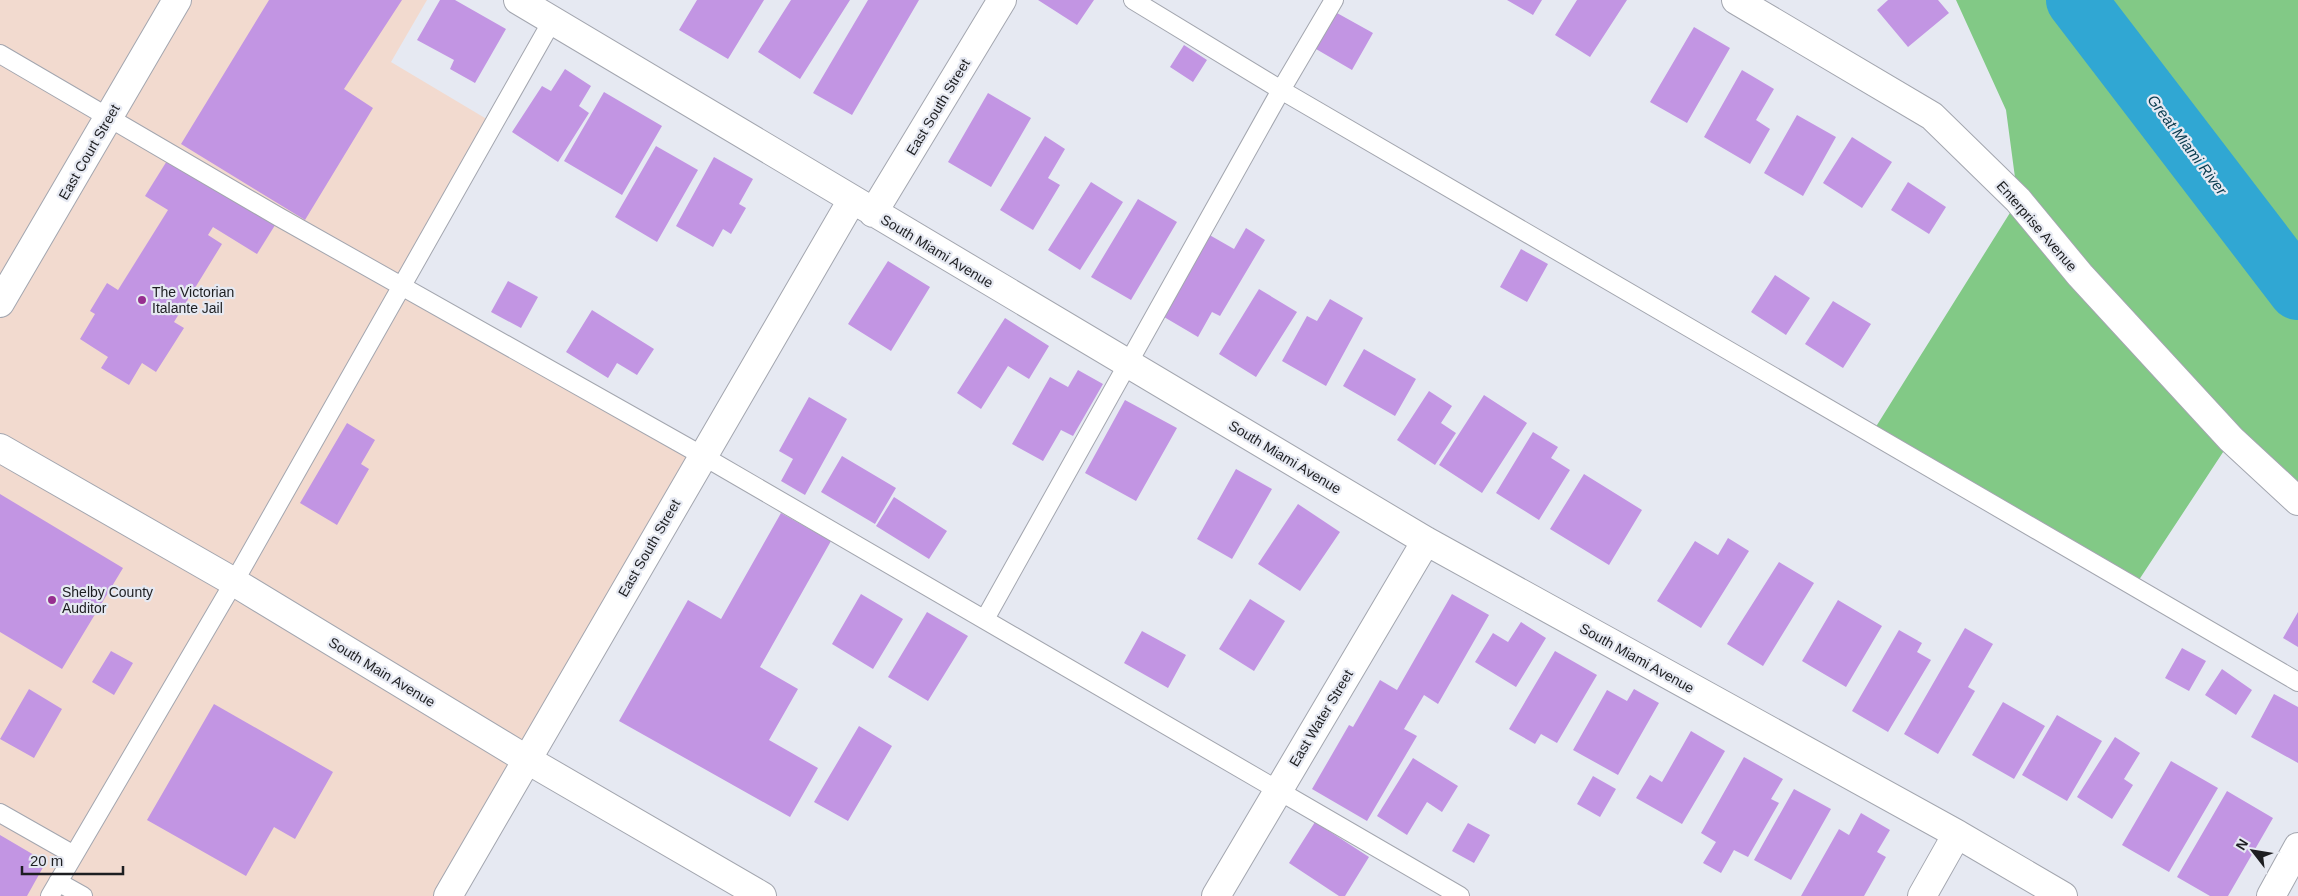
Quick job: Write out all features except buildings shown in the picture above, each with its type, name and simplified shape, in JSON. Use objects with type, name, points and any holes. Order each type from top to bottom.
[{"type":"street","name":"East Court Street","points":[[0,303],[110,118],[177,0]]},
{"type":"street","name":"South Miami Avenue","points":[[518,0],[1426,541],[1957,834],[2063,896]]},
{"type":"street","name":"East South Street","points":[[448,896],[703,456],[863,206],[1002,0]]},
{"type":"street","name":"Enterprise Avenue","points":[[1736,0],[1932,116],[2018,200],[2080,275],[2231,439],[2298,501]]},
{"type":"street","name":"South Main Avenue","points":[[0,448],[234,582],[526,759],[762,896]]},
{"type":"street","name":"East Water Street","points":[[1216,896],[1426,541]]},
{"type":"street","points":[[1922,896],[1957,834]]},
{"type":"street","points":[[2271,896],[2298,847]]},
{"type":"lane","points":[[1134,0],[1281,90],[2298,682]]},
{"type":"lane","points":[[985,619],[1281,90],[1334,0]]},
{"type":"lane","points":[[82,896],[54,889],[234,582],[552,20]]},
{"type":"lane","points":[[0,54],[703,456],[1279,789],[1460,896]]},
{"type":"lane","points":[[0,813],[74,855]]},
{"type":"shaded area","points":[[0,0],[427,0],[391,62],[495,124],[402,285],[703,456],[448,896],[0,896]]},
{"type":"green space","points":[[1956,0],[2298,0],[2298,501],[2231,440],[2133,589],[1872,433],[2018,200],[2006,110]]},
{"type":"waterway","name":"Great Miami River","points":[[2076,0],[2298,290]]},
{"type":"place","name":"The Victorian Italante Jail","points":[[142,300]]},
{"type":"place","name":"Shelby County Auditor","points":[[52,600]]}]
